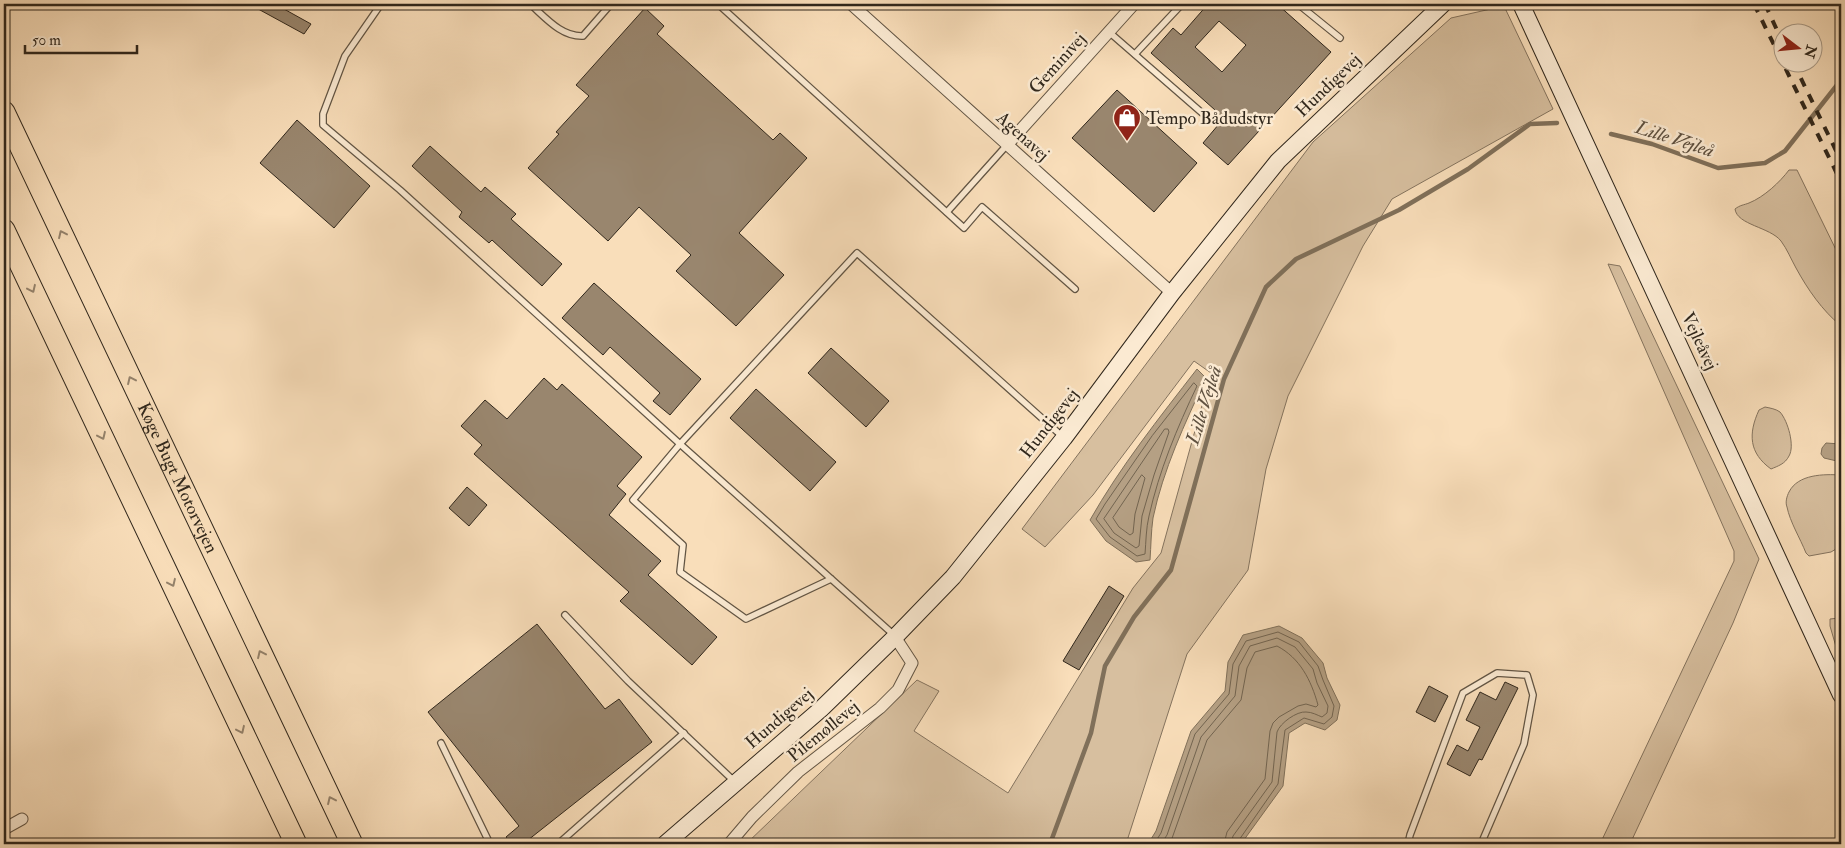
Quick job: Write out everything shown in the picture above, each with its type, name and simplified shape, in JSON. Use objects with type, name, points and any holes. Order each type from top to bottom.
[{"type":"highway","name":"Køge Bugt Motorvejen","points":[[4,112],[352,844]]},
{"type":"highway","points":[[4,230],[296,844]]},
{"type":"street","name":"Agenavej","points":[[851,4],[1172,293]]},
{"type":"street","name":"Geminivej","points":[[1007,145],[1134,4]]},
{"type":"street","name":"Hundigevej","points":[[665,844],[821,709],[953,577],[1064,438],[1172,293],[1278,160],[1443,4]]},
{"type":"street","name":"Vejleåvej","points":[[1522,4],[1841,695]]},
{"type":"street","name":"Pilemøllevej","points":[[729,844],[752,817],[798,772],[880,708],[898,690],[912,663],[895,637]]},
{"type":"street","points":[[4,829],[22,820]]},
{"type":"lane","points":[[301,4],[336,6],[338,4]]},
{"type":"lane","points":[[381,4],[345,56],[323,114],[323,125],[400,190],[895,637]]},
{"type":"lane","points":[[530,4],[561,31],[577,36],[583,36],[611,4]]},
{"type":"lane","points":[[718,4],[964,228],[982,207],[1074,289]]},
{"type":"lane","points":[[1134,54],[1182,4]]},
{"type":"lane","points":[[1298,4],[1340,38]]},
{"type":"lane","points":[[1109,32],[1209,119]]},
{"type":"lane","points":[[947,212],[1007,145]]},
{"type":"lane","points":[[831,579],[746,619],[680,572],[683,545],[633,500],[680,444],[857,253],[1064,438]]},
{"type":"lane","points":[[565,615],[628,681],[736,782]]},
{"type":"lane","points":[[1408,844],[1463,693],[1497,673],[1527,676],[1533,695],[1524,744],[1482,844]]},
{"type":"lane","points":[[558,844],[684,733]]},
{"type":"lane","points":[[441,743],[490,844]]},
{"type":"shaded area","points":[[1504,6],[1553,109],[1392,199],[1363,246],[1288,396],[1266,469],[1248,570],[1187,654],[1126,844],[746,844],[917,680],[939,691],[914,731],[1008,793],[1133,588],[1161,553],[1211,373],[1194,361],[1093,495],[1045,547],[1022,529],[1313,142],[1451,18]]},
{"type":"shaded area","points":[[1789,170],[1797,170],[1841,260],[1841,326],[1811,292],[1781,241],[1769,232],[1741,219],[1735,209],[1766,193]]},
{"type":"shaded area","points":[[1608,264],[1620,266],[1759,559],[1733,623],[1630,844],[1600,844],[1734,561],[1734,551]]},
{"type":"shaded area","points":[[1765,407],[1780,412],[1786,421],[1791,440],[1791,452],[1787,459],[1771,469],[1758,456],[1752,435],[1759,410]]},
{"type":"shaded area","points":[[1819,475],[1841,475],[1841,546],[1831,552],[1809,556],[1790,518],[1786,499],[1793,486],[1805,478]]},
{"type":"shaded area","points":[[1839,618],[1841,620],[1841,664],[1830,626],[1830,619]]},
{"type":"water","points":[[1197,369],[1206,378],[1183,429],[1157,500],[1151,534],[1150,560],[1136,562],[1106,541],[1090,520],[1127,462]]},
{"type":"water","points":[[1826,443],[1841,444],[1841,462],[1824,458],[1821,454],[1822,448]]},
{"type":"water","points":[[1279,626],[1302,638],[1323,663],[1327,678],[1340,705],[1337,720],[1325,730],[1305,723],[1289,733],[1283,786],[1241,844],[1148,844],[1156,831],[1191,731],[1225,691],[1228,662],[1243,635]]},
{"type":"building","points":[[249,4],[275,4],[311,24],[304,34]]},
{"type":"building","points":[[1208,4],[1277,4],[1331,52],[1228,165],[1203,143],[1224,118],[1151,53],[1173,28],[1181,35]],"holes":[[[1219,21],[1246,45],[1222,72],[1195,47]]]},
{"type":"building","points":[[645,8],[664,26],[657,34],[773,140],[780,133],[807,158],[739,233],[784,275],[736,326],[676,271],[691,255],[639,207],[608,241],[528,168],[559,134],[556,132],[589,96],[576,85]]},
{"type":"building","points":[[1117,90],[1197,163],[1154,212],[1072,138]]},
{"type":"building","points":[[297,120],[370,186],[334,228],[260,163]]},
{"type":"building","points":[[430,146],[481,192],[485,187],[516,214],[511,219],[562,264],[542,286],[492,240],[489,243],[459,217],[462,212],[412,166]]},
{"type":"building","points":[[594,283],[701,379],[670,415],[653,401],[660,393],[610,347],[603,355],[562,318]]},
{"type":"building","points":[[831,348],[889,401],[866,427],[808,373]]},
{"type":"building","points":[[544,378],[557,390],[562,384],[642,457],[617,486],[626,494],[609,515],[661,561],[648,575],[717,637],[692,665],[620,601],[629,592],[474,454],[482,445],[461,426],[485,400],[507,419]]},
{"type":"building","points":[[756,389],[836,462],[810,491],[730,418]]},
{"type":"building","points":[[467,487],[487,505],[469,526],[449,508]]},
{"type":"building","points":[[1109,586],[1124,596],[1079,670],[1063,661]]},
{"type":"building","points":[[537,624],[605,709],[619,699],[652,742],[523,844],[512,844],[506,837],[519,826],[428,712]]},
{"type":"building","points":[[1505,682],[1518,688],[1482,760],[1479,759],[1470,776],[1447,764],[1457,745],[1468,751],[1480,727],[1466,720],[1480,692],[1496,700]]},
{"type":"building","points":[[1429,686],[1448,696],[1435,722],[1416,712]]},
{"type":"waterway","name":"Lille Vejleå","points":[[1611,134],[1652,144],[1718,168],[1765,163],[1785,151],[1841,80]]},
{"type":"waterway","name":"Lille Vejleå","points":[[1050,844],[1091,733],[1105,666],[1134,617],[1171,570],[1224,379],[1266,287],[1296,259],[1399,210],[1468,169],[1530,124],[1557,123]]},
{"type":"railway","points":[[1754,4],[1841,182]]},
{"type":"railway","points":[[1765,4],[1773,22]]},
{"type":"railway","points":[[1798,72],[1841,161]]},
{"type":"place","name":"Tempo Bådudstyr","points":[[1127,142]]}]
